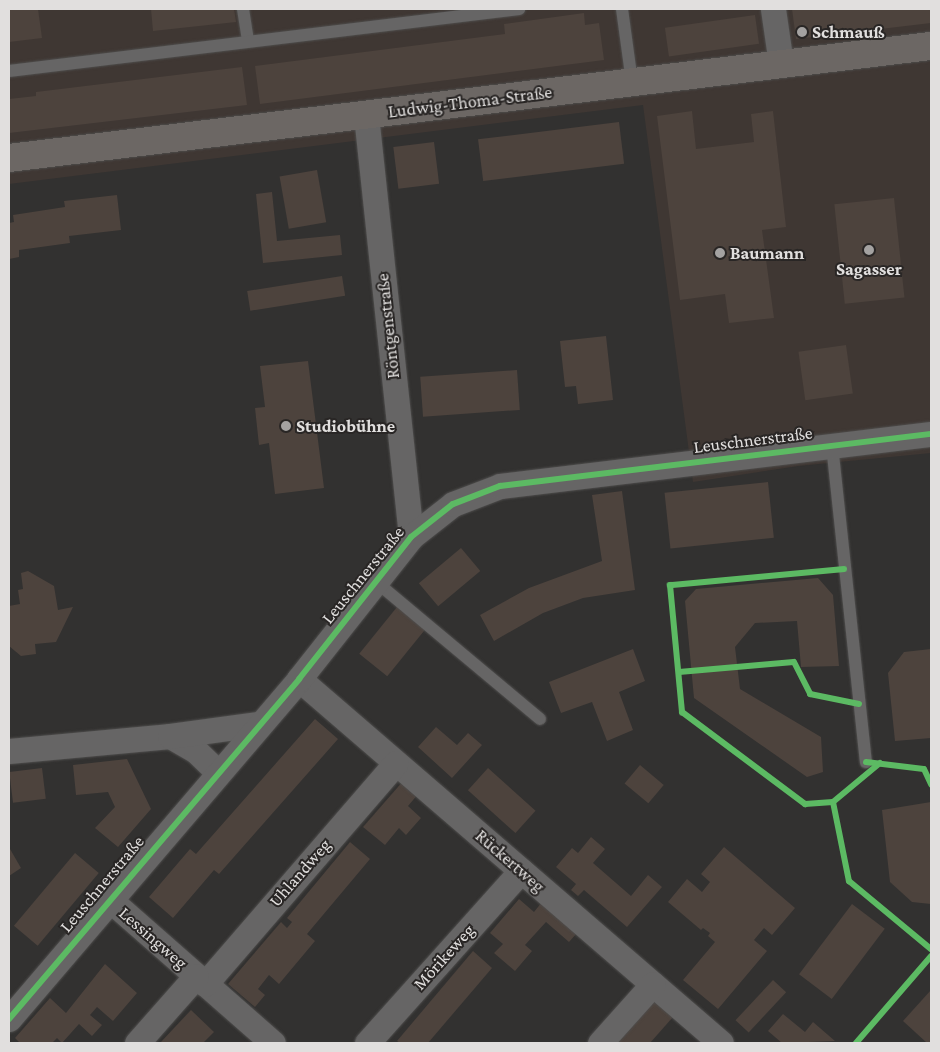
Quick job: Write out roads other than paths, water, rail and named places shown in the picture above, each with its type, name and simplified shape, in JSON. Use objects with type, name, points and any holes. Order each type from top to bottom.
[{"type":"street","points":[[773,9],[781,64]]},
{"type":"street","name":"Ludwig-Thoma-Straße","points":[[9,158],[931,46]]},
{"type":"street","name":"Röntgenstraße","points":[[366,115],[410,537]]},
{"type":"street","name":"Leuschnerstraße","points":[[9,1019],[217,771],[299,678],[410,537],[453,504],[500,486],[931,434]]},
{"type":"street","name":"Rückertweg","points":[[299,678],[721,1043]]},
{"type":"street","points":[[9,751],[170,736],[258,724]]},
{"type":"street","points":[[170,736],[196,751],[217,771]]},
{"type":"street","name":"Uhlandweg","points":[[201,980],[396,763]]},
{"type":"street","name":"Mörikeweg","points":[[368,1043],[521,871]]},
{"type":"street","name":"Lessingweg","points":[[109,899],[273,1043]]},
{"type":"street","name":"Lessingweg","points":[[137,1043],[201,980]]},
{"type":"street","points":[[600,1043],[653,984]]},
{"type":"lane","points":[[243,9],[248,42]]},
{"type":"lane","points":[[9,71],[519,9]]},
{"type":"lane","points":[[622,9],[632,82]]},
{"type":"lane","points":[[832,445],[866,762]]},
{"type":"lane","points":[[376,581],[540,720]]},
{"type":"place","name":"Schmauß","points":[[802,32]]},
{"type":"place","name":"Sagasser","points":[[869,250]]},
{"type":"place","name":"Baumann","points":[[720,253]]},
{"type":"place","name":"Studiobühne","points":[[286,426]]}]
